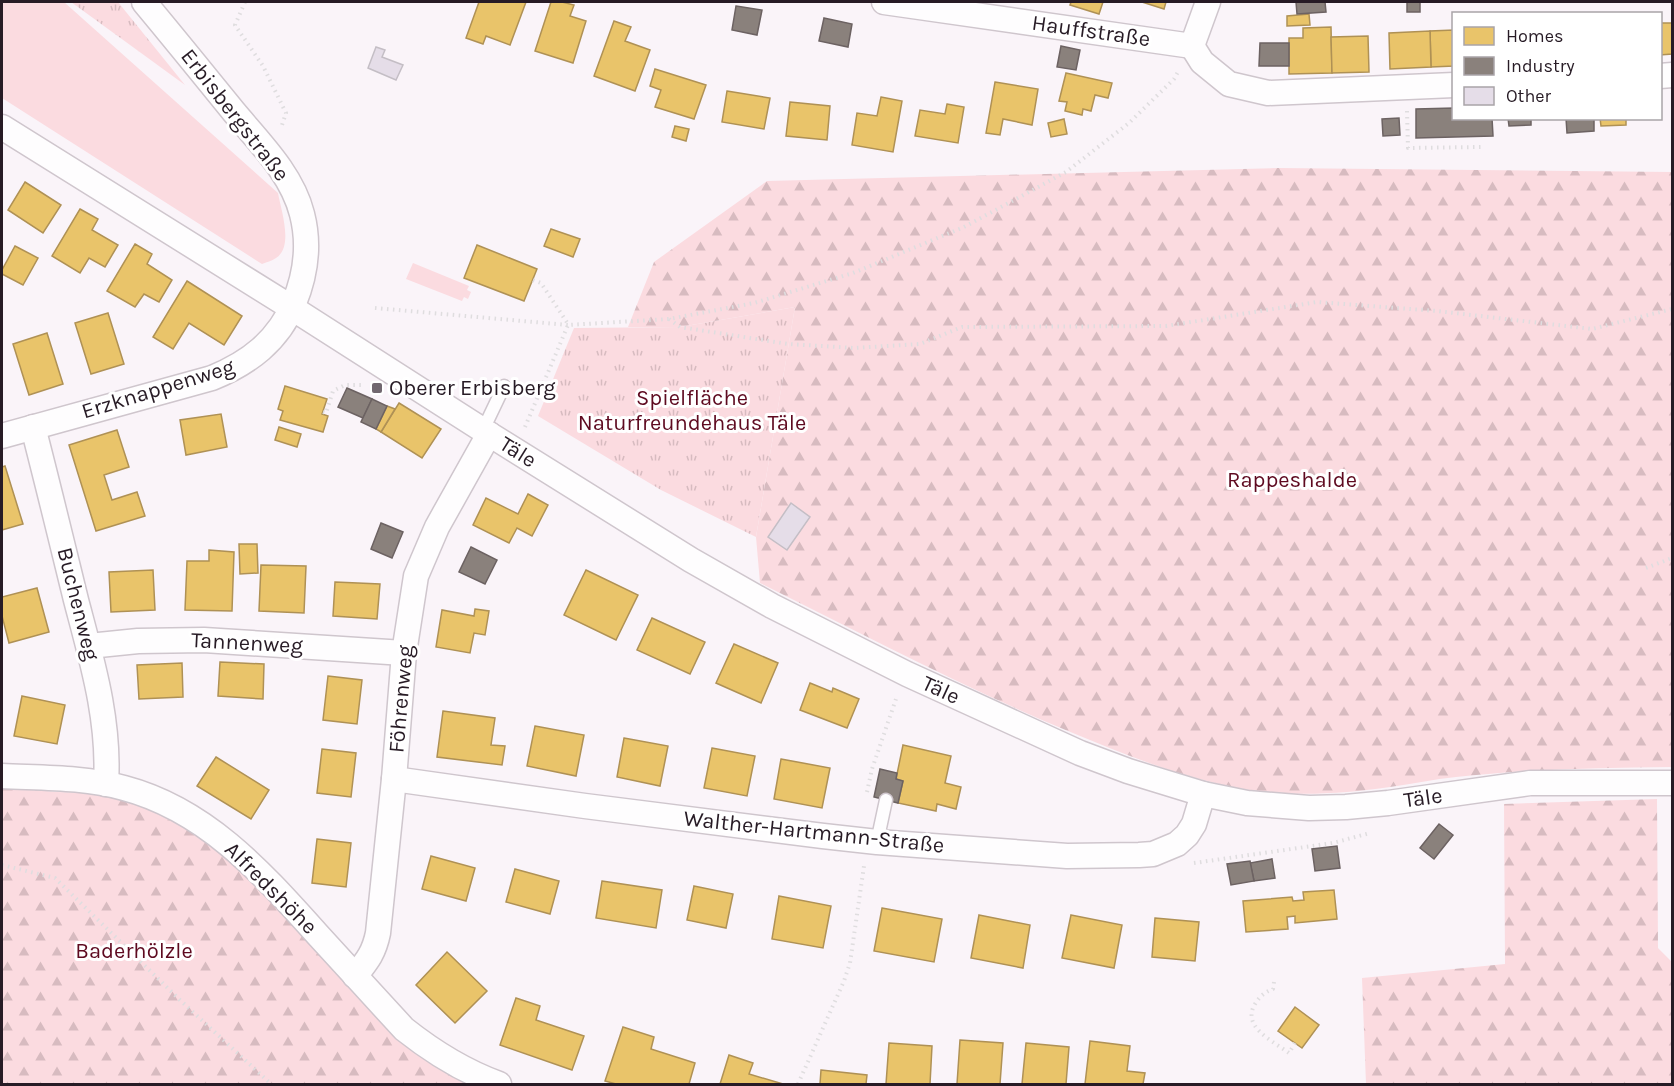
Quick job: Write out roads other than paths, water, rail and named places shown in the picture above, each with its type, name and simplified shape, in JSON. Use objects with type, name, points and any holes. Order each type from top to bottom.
[{"type":"street","name":"Erbisbergstraße","points":[[144,2],[264,148],[295,194],[302,214],[307,257],[304,275],[292,308]]},
{"type":"street","name":"Hauffstraße","points":[[884,2],[1192,46]]},
{"type":"street","points":[[1208,2],[1192,46],[1202,62],[1229,84],[1268,93],[1452,85]]},
{"type":"street","points":[[2,127],[292,308]]},
{"type":"street","name":"Erzknappenweg","points":[[2,436],[212,378],[233,369],[262,349],[274,336],[292,308]]},
{"type":"street","name":"Täle","points":[[292,308],[691,560],[772,606],[907,674],[1080,753],[1128,771],[1203,794],[1247,803],[1309,808],[1388,803],[1530,783],[1672,783]]},
{"type":"street","name":"Buchenweg","points":[[33,427],[89,646],[105,725],[106,784]]},
{"type":"street","name":"Föhrenweg","points":[[355,976],[370,958],[375,946],[394,779],[404,653],[416,576],[437,527],[486,432]]},
{"type":"street","name":"Tannenweg","points":[[89,646],[138,641],[204,640],[404,653]]},
{"type":"street","name":"Alfredshöhe","points":[[2,776],[106,784],[126,788],[173,807],[199,822],[224,839],[265,878],[404,1029],[428,1048],[470,1073],[498,1084]]},
{"type":"street","name":"Walther-Hartmann-Straße","points":[[394,779],[585,806],[872,841],[1067,856],[1120,857],[1153,854],[1177,844],[1188,835],[1194,824],[1203,794]]},
{"type":"lane","points":[[486,432],[504,386]]},
{"type":"lane","points":[[872,841],[885,800]]},
{"type":"place","name":"Oberer Erbisberg","points":[[377,388]]},
{"type":"park label","name":"Spielfläche Naturfreundehaus Täle","points":[[692,410]]},
{"type":"park label","name":"Rappeshalde","points":[[1292,480]]},
{"type":"park label","name":"Baderhölzle","points":[[134,951]]}]
